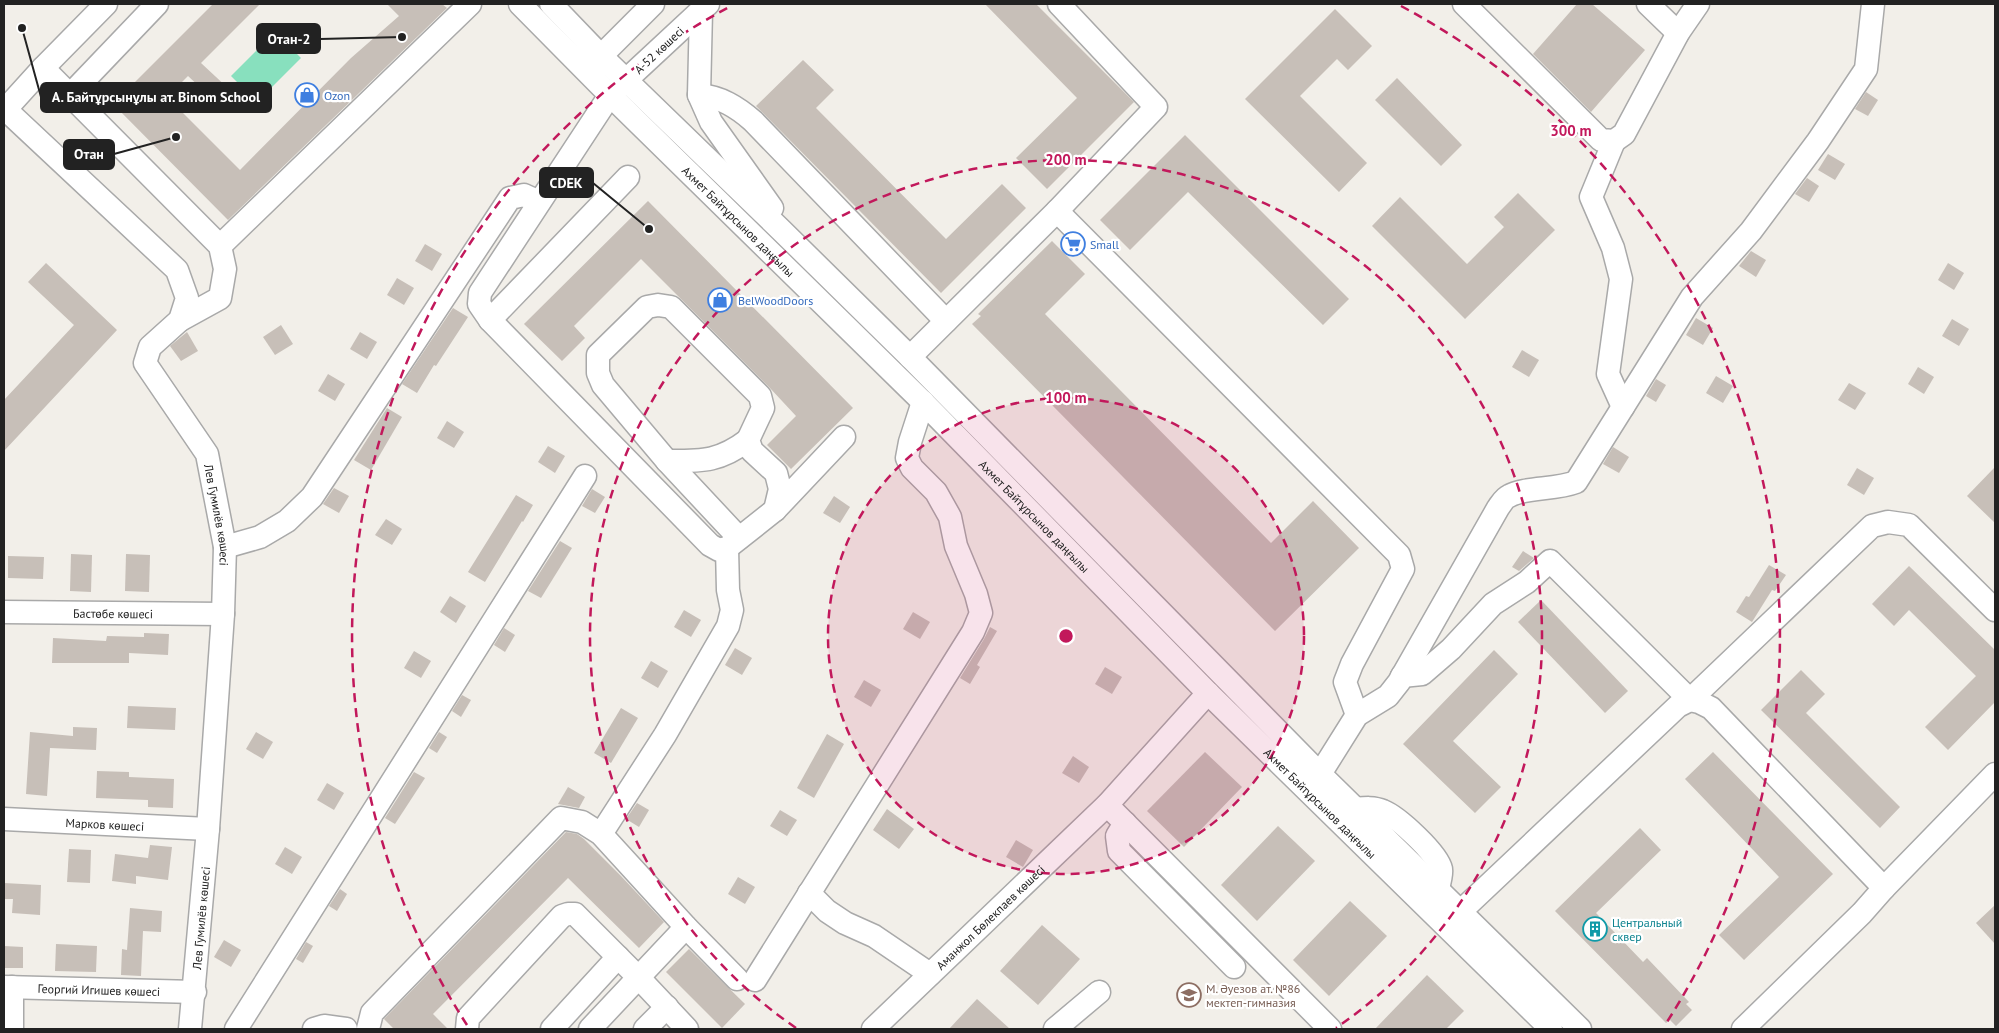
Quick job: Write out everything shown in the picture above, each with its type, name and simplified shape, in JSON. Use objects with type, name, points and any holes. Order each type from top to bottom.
[{"type":"street","points":[[106,4],[4,109],[177,270],[187,298],[180,320]]},
{"type":"street","points":[[70,95],[157,4]]},
{"type":"street","points":[[220,246],[470,4]]},
{"type":"street","name":"Ахмет Байтұрсынов даңғылы","points":[[520,4],[593,64],[618,88],[1208,693],[1491,955],[1580,1029]]},
{"type":"street","name":"Ахмет Байтұрсынов даңғылы","points":[[551,4],[593,64]]},
{"type":"street","points":[[593,64],[652,4]]},
{"type":"street","points":[[910,358],[1057,211],[1156,107],[1059,4]]},
{"type":"street","points":[[1464,4],[1601,140],[1614,142]]},
{"type":"street","points":[[1648,4],[1678,33]]},
{"type":"street","points":[[1623,407],[1608,374],[1621,279],[1614,248],[1591,197],[1614,142],[1624,134],[1678,33],[1698,4]]},
{"type":"street","points":[[1320,774],[1357,715],[1388,696],[1402,676],[1498,508],[1508,496],[1520,492],[1565,487],[1576,482],[1692,297],[1751,231],[1818,141],[1866,69],[1873,4]]},
{"type":"street","points":[[705,7],[699,95],[711,122],[774,211],[780,230]]},
{"type":"street","name":"А-52 көшесі","points":[[705,7],[618,88],[539,202],[480,293],[479,304],[490,320],[710,545],[719,550],[733,543]]},
{"type":"street","points":[[43,68],[220,246],[225,269],[220,298],[180,320]]},
{"type":"street","name":"Ахмет Байтұрсынов даңғылы","points":[[618,88],[780,230],[910,358],[1320,774],[1461,911],[1491,955],[1551,1029]]},
{"type":"street","points":[[699,95],[713,96],[736,107],[754,121],[946,322]]},
{"type":"street","points":[[490,320],[628,177]]},
{"type":"street","points":[[225,547],[260,537],[287,521],[312,497],[510,198],[524,195],[539,202]]},
{"type":"street","points":[[1057,211],[1399,555],[1403,569],[1352,664],[1346,682],[1357,715]]},
{"type":"street","points":[[601,834],[665,735],[728,626],[732,610],[728,590],[733,543],[603,384],[598,373],[598,355],[647,307],[658,305],[671,307],[760,396],[763,408],[748,440],[733,451],[714,459],[667,461]]},
{"type":"street","name":"Лев Гумилёв көшесі","points":[[180,320],[150,347],[145,363],[207,454],[225,547],[223,614],[208,829],[195,992],[190,1029]]},
{"type":"street","points":[[368,1029],[372,1013],[561,818],[582,822],[601,834],[686,927],[746,979],[809,893],[973,632],[980,613],[976,594],[956,546],[950,517],[936,492],[912,468],[907,458],[910,442],[924,402]]},
{"type":"street","points":[[733,543],[775,510],[844,437]]},
{"type":"street","points":[[748,440],[752,451],[776,473],[780,489],[775,510]]},
{"type":"street","points":[[236,1029],[585,476]]},
{"type":"street","points":[[1461,911],[1678,706],[1690,700],[1872,526],[1888,522],[1910,525],[1995,610]]},
{"type":"street","points":[[1402,676],[1422,674],[1451,649],[1493,604],[1527,582],[1550,561],[1690,700],[1711,708],[1884,888]]},
{"type":"street","name":"Бастөбе көшесі","points":[[4,612],[223,614]]},
{"type":"street","name":"Аманжол Бөлекпаев көшесі","points":[[873,1029],[1107,805],[1208,693]]},
{"type":"street","points":[[1743,1029],[1862,913],[1995,774]]},
{"type":"street","points":[[1107,805],[1330,1029]]},
{"type":"street","name":"Марков көшесі","points":[[4,819],[208,829]]},
{"type":"street","points":[[1125,823],[1117,836],[1119,851],[1234,967]]},
{"type":"street","points":[[809,893],[827,911],[874,936],[930,974]]},
{"type":"street","points":[[467,1029],[468,1018],[562,916],[568,914],[574,914],[640,978],[687,1029]]},
{"type":"street","points":[[590,1029],[686,927]]},
{"type":"street","points":[[552,1029],[618,957]]},
{"type":"street","points":[[8,987],[12,1029]]},
{"type":"street","name":"Георгий Игишев көшесі","points":[[8,987],[195,992]]},
{"type":"street","points":[[1055,1029],[1099,992]]},
{"type":"street","points":[[645,1029],[667,1007]]},
{"type":"street","points":[[314,1029],[324,1026],[346,1029]]},
{"type":"green space","points":[[275,32],[301,58],[257,102],[231,76]]},
{"type":"building","points":[[213,4],[260,4],[201,63],[230,90],[218,104],[188,76],[167,97],[240,170],[351,58],[399,16],[387,4],[442,4],[447,8],[228,220],[113,104]]},
{"type":"building","points":[[985,4],[1036,4],[1134,102],[1047,189],[1016,158],[1077,98]]},
{"type":"building","points":[[1577,4],[1592,4],[1645,50],[1591,112],[1533,54]]},
{"type":"building","points":[[1335,9],[1372,46],[1348,70],[1337,59],[1300,96],[1367,163],[1339,192],[1245,99]]},
{"type":"building","points":[[803,60],[834,90],[816,108],[946,239],[1002,184],[1026,208],[941,293],[756,106]]},
{"type":"building","points":[[1397,78],[1462,145],[1441,166],[1375,100]]},
{"type":"building","points":[[1866,92],[1878,100],[1868,116],[1855,109]]},
{"type":"building","points":[[1185,135],[1349,299],[1323,325],[1188,192],[1130,250],[1100,220]]},
{"type":"building","points":[[1828,154],[1845,164],[1835,180],[1818,170]]},
{"type":"building","points":[[1807,178],[1819,186],[1809,202],[1795,194]]},
{"type":"building","points":[[1518,193],[1555,230],[1465,319],[1372,226],[1400,197],[1467,264],[1504,227],[1494,217]]},
{"type":"building","points":[[648,201],[853,408],[791,469],[767,445],[796,416],[641,259],[574,326],[585,338],[562,361],[524,324]]},
{"type":"building","points":[[1052,241],[1085,274],[1045,314],[1271,543],[1313,501],[1359,548],[1275,631],[972,324],[981,316],[978,314]]},
{"type":"building","points":[[425,244],[442,254],[432,271],[415,261]]},
{"type":"building","points":[[1751,251],[1766,260],[1756,277],[1739,266]]},
{"type":"building","points":[[46,263],[117,330],[4,451],[4,400],[74,325],[28,282]]},
{"type":"building","points":[[1948,263],[1964,273],[1954,290],[1938,280]]},
{"type":"building","points":[[397,278],[414,288],[404,305],[387,295]]},
{"type":"building","points":[[453,308],[468,317],[417,393],[402,384]]},
{"type":"building","points":[[1696,318],[1713,328],[1703,345],[1686,335]]},
{"type":"building","points":[[1952,319],[1969,329],[1959,346],[1942,336]]},
{"type":"building","points":[[281,325],[293,344],[275,355],[263,337]]},
{"type":"building","points":[[187,332],[198,351],[181,361],[170,346]]},
{"type":"building","points":[[360,332],[377,342],[367,359],[350,349]]},
{"type":"building","points":[[1522,350],[1539,360],[1529,377],[1512,367]]},
{"type":"building","points":[[1918,367],[1934,377],[1924,394],[1908,384]]},
{"type":"building","points":[[328,374],[345,384],[335,401],[318,391]]},
{"type":"building","points":[[1716,376],[1733,386],[1723,403],[1706,393]]},
{"type":"building","points":[[1656,379],[1666,385],[1656,402],[1646,396]]},
{"type":"building","points":[[1849,383],[1866,393],[1855,410],[1838,400]]},
{"type":"building","points":[[387,408],[402,417],[371,470],[354,460]]},
{"type":"building","points":[[447,421],[464,432],[454,448],[437,438]]},
{"type":"building","points":[[548,446],[565,456],[555,473],[538,462]]},
{"type":"building","points":[[1613,447],[1629,457],[1619,473],[1603,464]]},
{"type":"building","points":[[1995,467],[1995,523],[1967,496]]},
{"type":"building","points":[[1857,468],[1874,478],[1864,495],[1847,485]]},
{"type":"building","points":[[334,488],[349,496],[339,513],[323,504]]},
{"type":"building","points":[[592,489],[605,497],[595,513],[582,506]]},
{"type":"building","points":[[516,495],[533,505],[485,582],[468,572]]},
{"type":"building","points":[[834,496],[850,507],[840,523],[823,513]]},
{"type":"building","points":[[386,519],[402,529],[392,545],[375,535]]},
{"type":"building","points":[[560,541],[572,548],[541,598],[528,591]]},
{"type":"building","points":[[1523,551],[1534,558],[1519,571],[1512,567]]},
{"type":"building","points":[[71,554],[92,555],[91,592],[70,591]]},
{"type":"building","points":[[126,554],[150,555],[149,592],[125,591]]},
{"type":"building","points":[[8,556],[44,557],[43,579],[8,578]]},
{"type":"building","points":[[1769,565],[1786,575],[1775,591],[1772,590],[1752,622],[1736,612],[1746,596],[1749,597]]},
{"type":"building","points":[[1909,566],[1995,650],[1995,702],[1948,750],[1925,727],[1976,676],[1909,610],[1894,626],[1872,604]]},
{"type":"building","points":[[450,596],[466,606],[456,623],[440,612]]},
{"type":"building","points":[[1541,600],[1628,691],[1605,713],[1518,622]]},
{"type":"building","points":[[684,610],[701,620],[691,637],[674,627]]},
{"type":"building","points":[[913,612],[930,622],[920,639],[903,629]]},
{"type":"building","points":[[990,627],[997,631],[977,665],[980,667],[970,684],[960,678]]},
{"type":"building","points":[[504,628],[515,635],[505,652],[494,645]]},
{"type":"building","points":[[144,633],[169,634],[168,655],[129,653],[129,663],[52,663],[53,638],[106,641],[107,636],[144,637]]},
{"type":"building","points":[[735,648],[752,658],[742,675],[725,665]]},
{"type":"building","points":[[1494,650],[1518,674],[1453,741],[1501,787],[1475,813],[1403,744]]},
{"type":"building","points":[[414,651],[431,661],[421,678],[404,668]]},
{"type":"building","points":[[651,661],[668,671],[658,688],[641,678]]},
{"type":"building","points":[[1105,667],[1122,677],[1112,694],[1095,684]]},
{"type":"building","points":[[1801,670],[1825,694],[1806,713],[1900,807],[1880,828],[1761,710]]},
{"type":"building","points":[[864,680],[881,690],[871,707],[854,697]]},
{"type":"building","points":[[462,695],[471,700],[461,717],[452,711]]},
{"type":"building","points":[[128,706],[176,708],[175,730],[127,728]]},
{"type":"building","points":[[621,708],[638,718],[611,763],[594,753]]},
{"type":"building","points":[[73,727],[97,728],[96,750],[50,748],[47,796],[26,794],[30,732],[73,736]]},
{"type":"building","points":[[256,732],[273,742],[263,759],[246,749]]},
{"type":"building","points":[[439,732],[447,737],[437,753],[429,748]]},
{"type":"building","points":[[827,734],[844,744],[814,798],[797,788]]},
{"type":"building","points":[[1205,752],[1242,787],[1184,847],[1147,811]]},
{"type":"building","points":[[1713,752],[1833,874],[1744,960],[1719,935],[1779,877],[1685,779]]},
{"type":"building","points":[[1073,756],[1089,767],[1079,783],[1062,773]]},
{"type":"building","points":[[97,771],[129,772],[129,777],[174,779],[173,808],[148,807],[148,800],[96,798]]},
{"type":"building","points":[[414,772],[425,778],[395,824],[385,818]]},
{"type":"building","points":[[327,783],[344,793],[334,810],[317,800]]},
{"type":"building","points":[[568,787],[585,797],[579,808],[558,804]]},
{"type":"building","points":[[637,803],[649,810],[639,827],[626,819]]},
{"type":"building","points":[[887,809],[914,829],[899,849],[873,830]]},
{"type":"building","points":[[780,810],[797,820],[787,836],[770,826]]},
{"type":"building","points":[[1278,826],[1315,861],[1257,921],[1221,885]]},
{"type":"building","name":"Центральный сквер","points":[[1640,828],[1661,850],[1596,913],[1643,962],[1647,958],[1689,1002],[1686,1004],[1692,1010],[1676,1026],[1670,1020],[1666,1023],[1555,911]]},
{"type":"building","points":[[566,832],[577,834],[584,839],[664,922],[639,948],[568,878],[433,1014],[448,1029],[394,1029],[384,1019]]},
{"type":"building","points":[[1016,840],[1033,850],[1023,867],[1006,857]]},
{"type":"building","points":[[150,845],[172,847],[168,880],[136,876],[136,884],[112,881],[115,854],[148,858]]},
{"type":"building","points":[[285,847],[302,857],[292,874],[275,864]]},
{"type":"building","points":[[69,849],[91,850],[90,883],[67,882]]},
{"type":"building","points":[[738,877],[755,887],[745,904],[728,894]]},
{"type":"building","points":[[4,883],[41,885],[40,915],[12,913],[13,899],[4,899]]},
{"type":"building","points":[[340,889],[347,894],[337,911],[329,906]]},
{"type":"building","points":[[1350,901],[1387,936],[1329,996],[1293,960]]},
{"type":"building","points":[[1995,905],[1995,944],[1976,923]]},
{"type":"building","points":[[130,908],[162,911],[161,932],[143,931],[141,976],[121,975],[122,949],[127,950]]},
{"type":"building","points":[[1042,925],[1080,959],[1038,1005],[1000,971]]},
{"type":"building","points":[[224,940],[241,950],[231,967],[214,957]]},
{"type":"building","points":[[306,942],[313,946],[303,963],[296,959]]},
{"type":"building","points":[[56,944],[97,946],[96,972],[55,971]]},
{"type":"building","points":[[4,946],[23,947],[23,968],[4,968]]},
{"type":"building","points":[[689,949],[745,1004],[722,1028],[666,972]]},
{"type":"building","points":[[1427,975],[1464,1011],[1446,1029],[1375,1029]]},
{"type":"building","points":[[977,999],[1010,1029],[949,1029]]},
{"type":"place","name":"А. Байтұрсынұлы ат. Binom School","points":[[22,28]]},
{"type":"place","name":"Отан-2","points":[[402,37]]},
{"type":"place","name":"Ozon","points":[[307,95]]},
{"type":"place","name":"Отан","points":[[176,137]]},
{"type":"place","name":"CDEK","points":[[649,229]]},
{"type":"place","name":"Small","points":[[1073,244]]},
{"type":"place","name":"BelWoodDoors","points":[[720,300]]},
{"type":"place","name":"Центральный сквер","points":[[1595,929]]},
{"type":"place","name":"М. Әуезов ат. №86 мектеп-гимназия","points":[[1189,995]]}]
